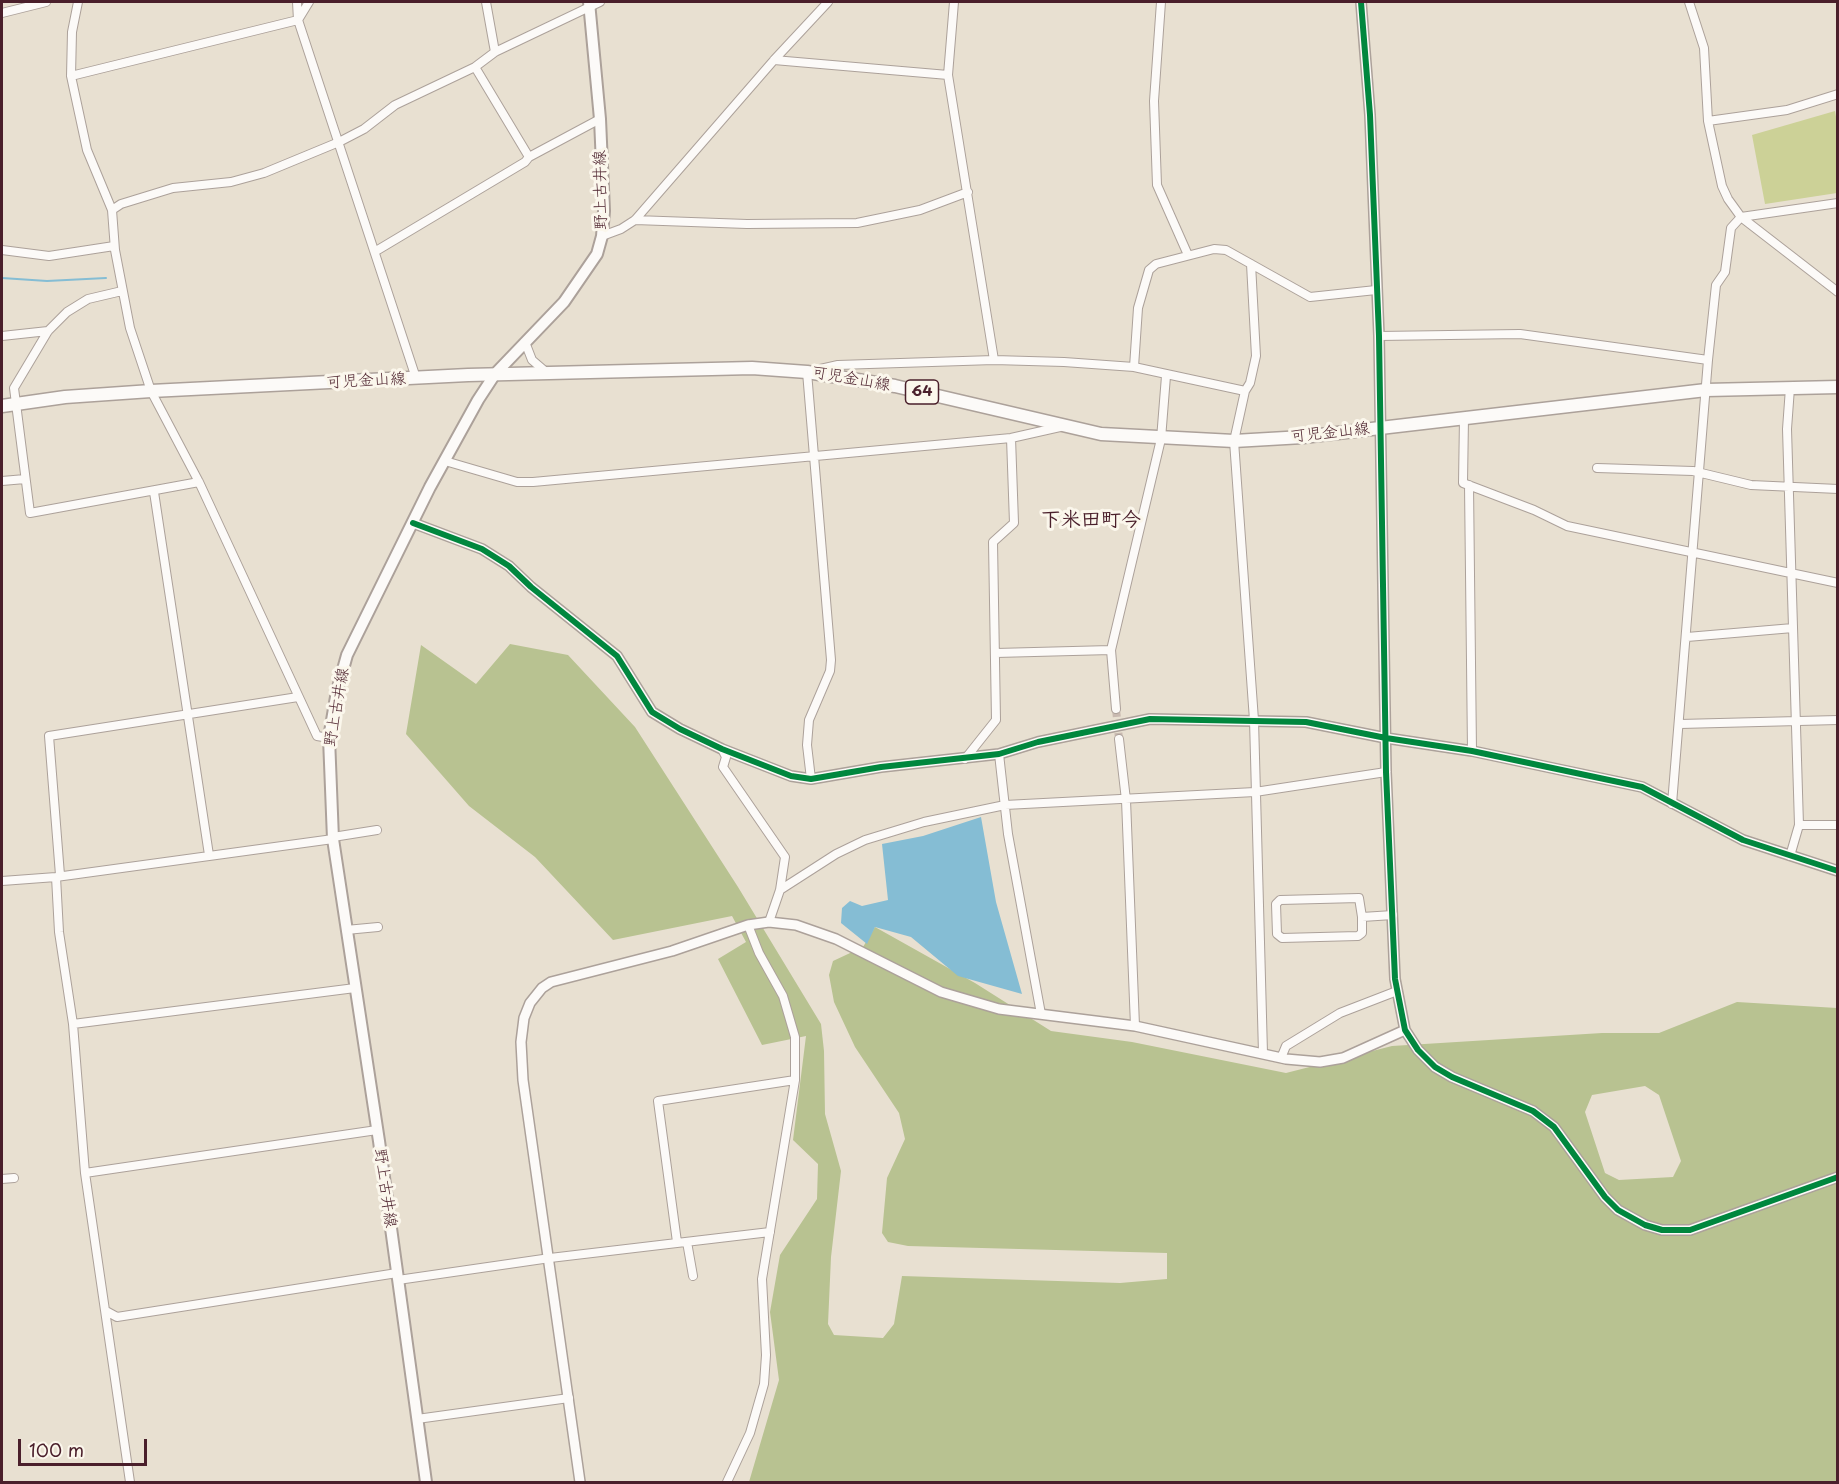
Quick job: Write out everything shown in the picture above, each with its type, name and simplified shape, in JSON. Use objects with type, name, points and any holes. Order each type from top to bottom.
[{"type":"main road","name":"野上古井線","points":[[426,1482],[377,1130],[333,838],[329,738],[337,691],[347,655],[446,461],[495,374],[564,302],[594,259],[602,236],[604,211],[592,3]]},
{"type":"main road","name":"可児金山線","points":[[2,406],[151,391],[495,374],[752,368],[807,372],[895,386],[1101,434],[1161,439],[1234,441],[1381,428],[1706,390],[1838,387]]},
{"type":"street","points":[[2,13],[46,2]]},
{"type":"street","points":[[78,2],[72,32],[71,76],[87,150],[112,210],[114,246],[122,291],[130,328],[151,391],[199,482],[317,736],[329,738]]},
{"type":"street","points":[[297,2],[298,20],[416,378]]},
{"type":"street","points":[[71,76],[298,20],[309,2]]},
{"type":"street","points":[[486,2],[495,52]]},
{"type":"street","points":[[602,236],[621,229],[635,220],[774,60],[828,2]]},
{"type":"street","points":[[954,2],[948,75],[994,360]]},
{"type":"street","points":[[1161,2],[1154,101],[1157,185],[1188,255]]},
{"type":"street","points":[[1361,2],[1370,115],[1379,336],[1386,772],[1397,991],[1405,1030],[1418,1050],[1435,1067],[1452,1077],[1533,1111],[1554,1127],[1612,1204],[1633,1220],[1645,1225],[1662,1230],[1690,1230],[1838,1177]]},
{"type":"street","points":[[1689,2],[1704,48],[1708,121],[1722,186],[1741,217],[1838,292]]},
{"type":"street","points":[[112,210],[121,204],[172,188],[231,182],[264,172],[339,142],[364,129],[395,105],[475,67],[495,52],[592,3]]},
{"type":"street","points":[[774,60],[948,75]]},
{"type":"street","points":[[475,67],[529,157]]},
{"type":"street","points":[[1708,121],[1787,110],[1838,94]]},
{"type":"street","points":[[376,251],[525,162],[529,157],[600,119]]},
{"type":"street","points":[[635,220],[747,224],[858,223],[920,210],[968,192]]},
{"type":"street","points":[[1672,804],[1708,360],[1716,285],[1725,272],[1731,228],[1741,217],[1838,202]]},
{"type":"street","points":[[2,250],[49,256],[114,246]]},
{"type":"street","points":[[1134,367],[1138,308],[1149,270],[1156,264],[1214,249],[1226,250],[1310,297],[1376,290]]},
{"type":"street","points":[[1251,264],[1256,356],[1250,383],[1245,391],[1234,441],[1254,720],[1263,1053]]},
{"type":"street","points":[[122,291],[88,299],[67,312],[48,331],[14,388],[30,513],[199,482]]},
{"type":"street","points":[[2,336],[48,331]]},
{"type":"street","points":[[1379,336],[1520,334],[1708,360]]},
{"type":"street","points":[[525,342],[532,360],[547,373]]},
{"type":"street","points":[[811,779],[807,745],[809,720],[830,671],[831,660],[812,455],[807,372],[838,366],[994,360],[1064,362],[1134,367],[1166,376],[1245,391]]},
{"type":"street","points":[[1116,709],[1111,650],[1161,439],[1166,376]]},
{"type":"street","points":[[1790,388],[1787,429],[1799,825],[1790,856]]},
{"type":"street","points":[[1464,418],[1463,483],[1534,510],[1568,526],[1838,583]]},
{"type":"street","points":[[446,461],[517,482],[533,482],[1011,438],[1068,425]]},
{"type":"street","points":[[965,759],[996,720],[993,542],[1014,523],[1011,438]]},
{"type":"street","points":[[1597,468],[1693,471],[1751,485],[1838,489]]},
{"type":"street","points":[[2,481],[25,479]]},
{"type":"street","points":[[1469,485],[1472,751]]},
{"type":"street","points":[[154,492],[208,855]]},
{"type":"street","points":[[413,523],[482,549],[509,566],[531,587],[617,656],[652,712],[680,729],[722,749],[790,776],[811,779],[881,767],[999,754],[1038,742],[1150,719],[1306,722],[1386,738],[1472,751],[1642,787],[1743,840],[1838,871]]},
{"type":"street","points":[[1687,637],[1793,628]]},
{"type":"street","points":[[996,653],[1111,650]]},
{"type":"street","points":[[130,1482],[86,1173],[73,1024],[59,932],[58,876],[49,736],[298,697]]},
{"type":"street","points":[[1680,724],[1838,720]]},
{"type":"street","points":[[1119,740],[1126,800],[1135,1026]]},
{"type":"street","points":[[722,749],[726,757],[723,767],[785,857],[780,890],[769,922]]},
{"type":"street","points":[[999,754],[1005,805],[1041,1014]]},
{"type":"street","points":[[780,890],[836,854],[865,840],[924,822],[1005,805],[1255,792],[1386,772]]},
{"type":"street","points":[[1799,825],[1838,825]]},
{"type":"street","points":[[2,881],[58,876],[377,830]]},
{"type":"street","points":[[1359,898],[1362,917],[1362,933],[1358,936],[1282,938],[1277,934],[1276,904],[1280,900],[1359,898]]},
{"type":"street","points":[[1362,917],[1393,915]]},
{"type":"street","points":[[580,1482],[550,1257],[523,1080],[521,1042],[524,1018],[530,1003],[542,988],[551,982],[672,951],[748,925],[769,922],[796,925],[836,939],[941,992],[999,1009],[1135,1026],[1281,1058],[1320,1062],[1343,1058],[1405,1030]]},
{"type":"street","points":[[727,1482],[750,1433],[764,1384],[766,1355],[762,1320],[762,1279],[795,1080],[795,1037],[783,996],[759,953],[748,925]]},
{"type":"street","points":[[346,930],[378,927]]},
{"type":"street","points":[[73,1024],[355,987]]},
{"type":"street","points":[[1281,1058],[1286,1046],[1340,1013],[1397,991]]},
{"type":"street","points":[[677,1242],[658,1101],[795,1080]]},
{"type":"street","points":[[86,1173],[377,1130]]},
{"type":"street","points":[[2,1179],[14,1178]]},
{"type":"street","points":[[106,1311],[117,1317],[550,1257],[770,1232]]},
{"type":"street","points":[[687,1242],[693,1276]]},
{"type":"street","points":[[417,1419],[569,1398]]},
{"type":"green space","points":[[1835,111],[1838,128],[1837,193],[1765,204],[1752,135]]},
{"type":"green space","points":[[510,644],[568,655],[635,727],[738,887],[821,1024],[825,1114],[841,1171],[831,1257],[828,1324],[834,1335],[883,1338],[894,1324],[902,1276],[1120,1283],[1167,1279],[1167,1253],[908,1246],[888,1242],[882,1233],[887,1178],[905,1139],[899,1113],[855,1047],[834,1002],[829,975],[833,961],[863,947],[875,927],[975,983],[1051,1031],[1132,1042],[1286,1073],[1392,1046],[1602,1033],[1659,1033],[1737,1002],[1837,1008],[1837,1482],[749,1482],[779,1380],[770,1312],[780,1255],[817,1199],[818,1164],[793,1140],[806,1036],[762,1045],[718,959],[746,942],[732,916],[613,940],[535,857],[469,806],[406,734],[421,645],[476,684]],"holes":[[[1645,1086],[1659,1095],[1681,1161],[1673,1177],[1619,1180],[1605,1173],[1585,1112],[1592,1095]]]},
{"type":"water","points":[[981,817],[996,902],[1022,994],[958,976],[911,937],[875,927],[867,944],[841,923],[842,908],[850,901],[862,906],[888,900],[882,844],[923,836]]},
{"type":"waterway","points":[[2,278],[47,281],[106,278]]},
{"type":"tunnel","points":[[1116,709],[1119,739]]},
{"type":"cycle path","points":[[1361,2],[1370,115],[1379,336],[1386,772],[1395,979],[1405,1030],[1418,1050],[1435,1067],[1452,1077],[1533,1111],[1554,1127],[1605,1197],[1618,1210],[1645,1225],[1662,1230],[1690,1230],[1838,1177]]},
{"type":"cycle path","points":[[413,523],[482,549],[509,566],[531,587],[617,656],[652,712],[680,729],[722,749],[791,776],[811,779],[881,767],[999,754],[1038,742],[1150,719],[1306,722],[1386,738],[1472,751],[1642,787],[1743,840],[1838,871]]},
{"type":"district","name":"下米田町今","points":[[1091,520]]}]
